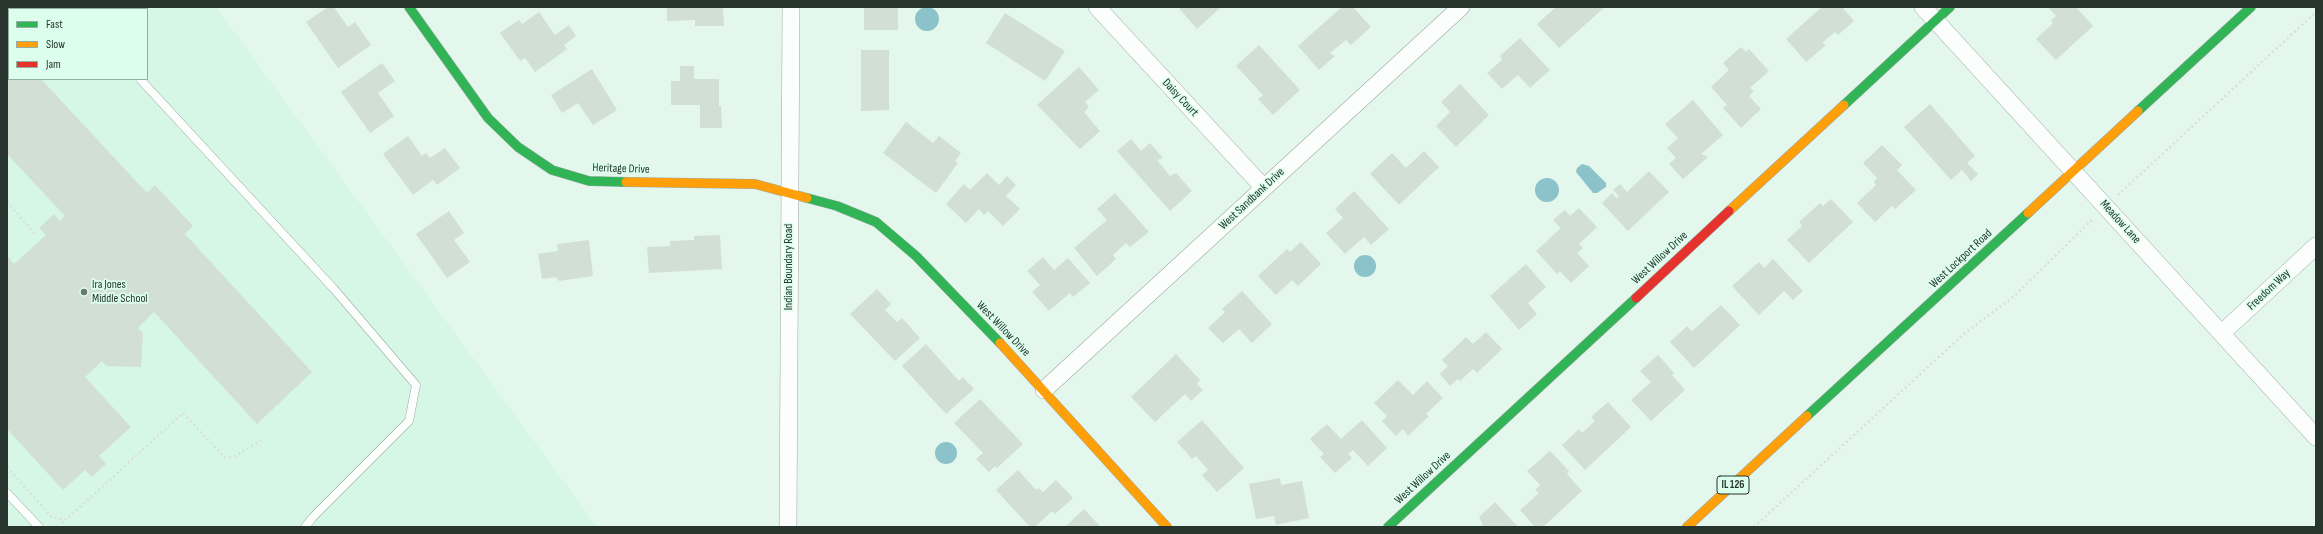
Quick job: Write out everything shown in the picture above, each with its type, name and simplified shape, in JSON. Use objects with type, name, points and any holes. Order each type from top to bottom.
[{"type":"street","name":"Heritage Drive","points":[[409,7],[488,118],[518,147],[552,170],[589,181],[752,184],[790,192]]},
{"type":"street","name":"Indian Boundary Road","points":[[788,527],[791,7]]},
{"type":"street","name":"Daisy Court","points":[[1097,7],[1264,188]]},
{"type":"street","name":"West Sandbank Drive","points":[[1044,390],[1461,7]]},
{"type":"street","name":"Meadow Lane","points":[[1923,7],[2316,437]]},
{"type":"street","name":"West Willow Drive","points":[[1388,527],[1950,7]]},
{"type":"street","name":"West Lockport Road","points":[[1687,527],[2252,7]]},
{"type":"street","name":"West Willow Drive","points":[[790,192],[837,206],[876,222],[916,256],[1044,390],[1167,527]]},
{"type":"street","name":"Freedom Way","points":[[2222,334],[2316,246]]},
{"type":"lane","points":[[141,80],[334,289],[416,385],[409,421],[313,517],[306,527]]},
{"type":"lane","points":[[7,492],[39,527]]},
{"type":"path","points":[[2121,192],[2316,12]]},
{"type":"path","points":[[7,202],[36,234]]},
{"type":"path","points":[[1754,527],[1965,333],[2013,297],[2090,222]]},
{"type":"path","points":[[62,523],[183,413],[224,457],[234,456],[261,440]]},
{"type":"path","points":[[7,467],[52,517],[67,519]]},
{"type":"shaded area","points":[[7,7],[216,7],[597,527],[7,527]]},
{"type":"water","points":[[927,7],[936,10],[939,19],[936,28],[927,31],[918,28],[915,19],[918,10]]},
{"type":"water","points":[[1582,164],[1589,166],[1606,183],[1606,187],[1597,193],[1593,193],[1576,172],[1577,168]]},
{"type":"water","points":[[1547,178],[1556,181],[1559,190],[1556,199],[1547,202],[1538,199],[1535,190],[1538,181]]},
{"type":"water","points":[[1365,255],[1373,258],[1376,266],[1373,274],[1365,277],[1357,274],[1354,266],[1357,258]]},
{"type":"water","points":[[946,442],[954,445],[957,453],[954,461],[946,464],[938,461],[935,453],[938,445]]},
{"type":"building","points":[[328,7],[334,7],[348,27],[355,22],[371,45],[338,68],[306,22]]},
{"type":"building","points":[[667,7],[723,7],[724,26],[695,26],[695,20],[667,21]]},
{"type":"building","points":[[864,7],[898,7],[898,30],[864,30]]},
{"type":"building","points":[[1178,7],[1221,7],[1197,29]]},
{"type":"building","points":[[1342,7],[1353,7],[1371,27],[1351,45],[1346,40],[1330,53],[1335,56],[1319,70],[1298,46]]},
{"type":"building","points":[[1556,7],[1605,7],[1559,48],[1537,24]]},
{"type":"building","points":[[1822,7],[1842,7],[1854,21],[1838,35],[1835,32],[1822,43],[1826,45],[1806,62],[1786,39]]},
{"type":"building","points":[[2048,7],[2076,7],[2093,26],[2056,60],[2036,39],[2053,23],[2051,20],[2056,16]]},
{"type":"building","points":[[539,12],[555,35],[569,25],[576,36],[564,45],[567,49],[535,72],[525,58],[520,61],[500,33],[519,20],[522,24]]},
{"type":"building","points":[[1005,13],[1065,51],[1045,81],[986,43]]},
{"type":"building","points":[[1520,38],[1550,70],[1530,88],[1518,75],[1502,89],[1487,73],[1502,60],[1500,56]]},
{"type":"building","points":[[1259,45],[1300,90],[1273,115],[1258,99],[1263,95],[1236,66]]},
{"type":"building","points":[[1741,47],[1746,52],[1749,49],[1769,71],[1750,88],[1754,91],[1749,96],[1761,109],[1741,128],[1723,108],[1727,105],[1711,87],[1729,70],[1723,63]]},
{"type":"building","points":[[861,50],[889,50],[889,110],[861,111]]},
{"type":"building","points":[[382,63],[395,81],[378,93],[394,116],[370,133],[341,92]]},
{"type":"building","points":[[8,65],[8,80],[42,80],[147,193],[155,185],[193,226],[185,234],[312,372],[257,424],[154,312],[138,328],[143,333],[141,367],[106,366],[102,361],[85,377],[131,427],[99,456],[106,464],[92,477],[85,470],[63,490],[7,429],[7,256],[14,264],[46,235],[39,228],[54,214],[60,221],[65,216],[7,154]]},
{"type":"building","points":[[680,66],[694,66],[694,79],[719,79],[719,106],[721,106],[722,128],[700,128],[700,105],[671,105],[671,81],[680,81]]},
{"type":"building","points":[[1079,67],[1099,90],[1085,102],[1089,107],[1084,112],[1100,131],[1080,149],[1037,105]]},
{"type":"building","points":[[592,69],[617,110],[593,125],[578,103],[562,113],[551,95]]},
{"type":"building","points":[[1460,84],[1489,115],[1456,147],[1436,126],[1450,112],[1441,102]]},
{"type":"building","points":[[1693,100],[1723,135],[1701,154],[1708,157],[1683,179],[1669,164],[1676,158],[1667,148],[1678,138],[1665,124]]},
{"type":"building","points":[[1930,104],[1975,156],[1967,163],[1978,174],[1971,181],[1962,170],[1951,180],[1904,127]]},
{"type":"building","points":[[906,122],[933,143],[939,136],[961,153],[955,161],[958,163],[936,193],[883,153]]},
{"type":"building","points":[[408,136],[422,156],[426,153],[430,158],[445,148],[460,168],[437,185],[433,180],[413,195],[383,154]]},
{"type":"building","points":[[1131,139],[1141,151],[1150,143],[1163,158],[1157,160],[1170,176],[1176,173],[1192,191],[1170,211],[1117,151]]},
{"type":"building","points":[[1882,145],[1902,165],[1897,170],[1916,190],[1895,209],[1892,206],[1875,222],[1857,203],[1876,185],[1874,182],[1877,178],[1863,163]]},
{"type":"building","points":[[1424,151],[1439,167],[1399,205],[1370,174],[1392,153],[1406,168]]},
{"type":"building","points":[[1649,171],[1669,192],[1628,231],[1602,203],[1612,193],[1616,198],[1619,196],[1613,190],[1620,184],[1627,192]]},
{"type":"building","points":[[987,173],[999,185],[1007,176],[1016,185],[1006,196],[1020,209],[1003,226],[988,211],[984,215],[979,209],[966,223],[946,204],[964,184],[970,190]]},
{"type":"building","points":[[1354,191],[1389,229],[1371,245],[1364,237],[1345,254],[1326,233],[1343,218],[1335,209]]},
{"type":"building","points":[[1115,193],[1149,232],[1130,247],[1126,243],[1113,255],[1116,259],[1097,276],[1074,248],[1107,220],[1097,209]]},
{"type":"building","points":[[1831,199],[1853,222],[1809,263],[1787,240],[1802,226],[1799,222],[1820,203],[1823,206]]},
{"type":"building","points":[[1579,208],[1597,227],[1579,244],[1583,248],[1577,253],[1589,266],[1571,283],[1560,271],[1557,274],[1536,251],[1561,228],[1553,220],[1565,210],[1570,216]]},
{"type":"building","points":[[449,211],[464,233],[454,240],[470,262],[447,278],[416,234]]},
{"type":"building","points":[[720,235],[722,269],[649,273],[647,247],[670,246],[670,241],[694,240],[694,236]]},
{"type":"building","points":[[589,240],[593,276],[559,281],[556,277],[542,279],[538,254],[558,251],[557,244]]},
{"type":"building","points":[[1301,242],[1321,264],[1298,286],[1292,280],[1276,295],[1258,276],[1287,249],[1290,252]]},
{"type":"building","points":[[1043,257],[1054,270],[1068,258],[1090,283],[1073,297],[1070,293],[1049,311],[1032,292],[1040,285],[1027,271]]},
{"type":"building","points":[[1773,259],[1803,291],[1793,300],[1784,291],[1759,315],[1732,286],[1759,262],[1764,268]]},
{"type":"building","points":[[1526,264],[1546,287],[1528,303],[1537,314],[1519,330],[1490,296]]},
{"type":"building","points":[[877,289],[891,304],[885,310],[897,322],[902,318],[920,338],[895,361],[850,314]]},
{"type":"building","points":[[1242,291],[1272,324],[1252,343],[1239,329],[1223,343],[1208,328],[1225,312],[1222,309]]},
{"type":"building","points":[[1721,305],[1740,325],[1694,368],[1670,342],[1687,326],[1692,331]]},
{"type":"building","points":[[1486,332],[1502,349],[1477,373],[1473,369],[1460,381],[1458,379],[1450,386],[1440,374],[1448,366],[1442,360],[1466,337],[1473,344]]},
{"type":"building","points":[[926,344],[959,381],[963,377],[974,389],[946,414],[902,366]]},
{"type":"building","points":[[1176,354],[1200,380],[1197,384],[1203,390],[1191,401],[1185,394],[1155,422],[1131,397]]},
{"type":"building","points":[[1658,355],[1674,373],[1672,375],[1685,390],[1651,421],[1631,400],[1651,382],[1640,371]]},
{"type":"building","points":[[1398,380],[1413,395],[1427,381],[1443,398],[1426,414],[1429,416],[1408,436],[1403,429],[1396,436],[1382,421],[1387,416],[1374,403]]},
{"type":"building","points":[[980,399],[1023,444],[997,468],[995,466],[989,472],[976,459],[983,453],[954,423]]},
{"type":"building","points":[[1608,402],[1631,427],[1585,470],[1562,445],[1579,429],[1582,433],[1595,421],[1591,417]]},
{"type":"building","points":[[1202,420],[1244,468],[1217,492],[1202,475],[1208,470],[1196,456],[1192,459],[1177,442]]},
{"type":"building","points":[[1362,420],[1387,448],[1368,466],[1353,450],[1348,454],[1352,458],[1335,473],[1320,457],[1324,454],[1310,439],[1327,424],[1341,439]]},
{"type":"building","points":[[1550,451],[1569,471],[1567,474],[1582,491],[1543,527],[1535,527],[1520,510],[1539,493],[1535,490],[1540,485],[1527,471]]},
{"type":"building","points":[[1018,470],[1036,490],[1039,488],[1043,492],[1056,480],[1073,498],[1055,514],[1052,511],[1035,527],[1030,527],[996,490]]},
{"type":"building","points":[[1280,478],[1281,485],[1302,481],[1309,518],[1276,525],[1274,516],[1256,519],[1249,484]]},
{"type":"building","points":[[1495,502],[1518,527],[1481,527],[1483,525],[1479,517]]},
{"type":"building","points":[[1084,509],[1101,527],[1065,527]]},
{"type":"traffic: fast","points":[[409,7],[488,118],[518,147],[552,170],[589,181],[626,182]]},
{"type":"traffic: fast","points":[[1844,105],[1950,7]]},
{"type":"traffic: fast","points":[[2138,111],[2251,7]]},
{"type":"traffic: fast","points":[[807,198],[837,206],[876,222],[916,256],[1000,343]]},
{"type":"traffic: fast","points":[[1807,416],[2028,213]]},
{"type":"traffic: fast","points":[[1388,527],[1636,298]]},
{"type":"traffic: slow","points":[[1729,211],[1844,105]]},
{"type":"traffic: slow","points":[[2028,213],[2138,111]]},
{"type":"traffic: slow","points":[[626,182],[755,184],[807,198]]},
{"type":"traffic: slow","points":[[1000,343],[1167,527]]},
{"type":"traffic: slow","points":[[1687,527],[1807,416]]},
{"type":"traffic: jam","points":[[1636,298],[1729,211]]},
{"type":"place","name":"Ira Jones Middle School","points":[[84,292]]}]
